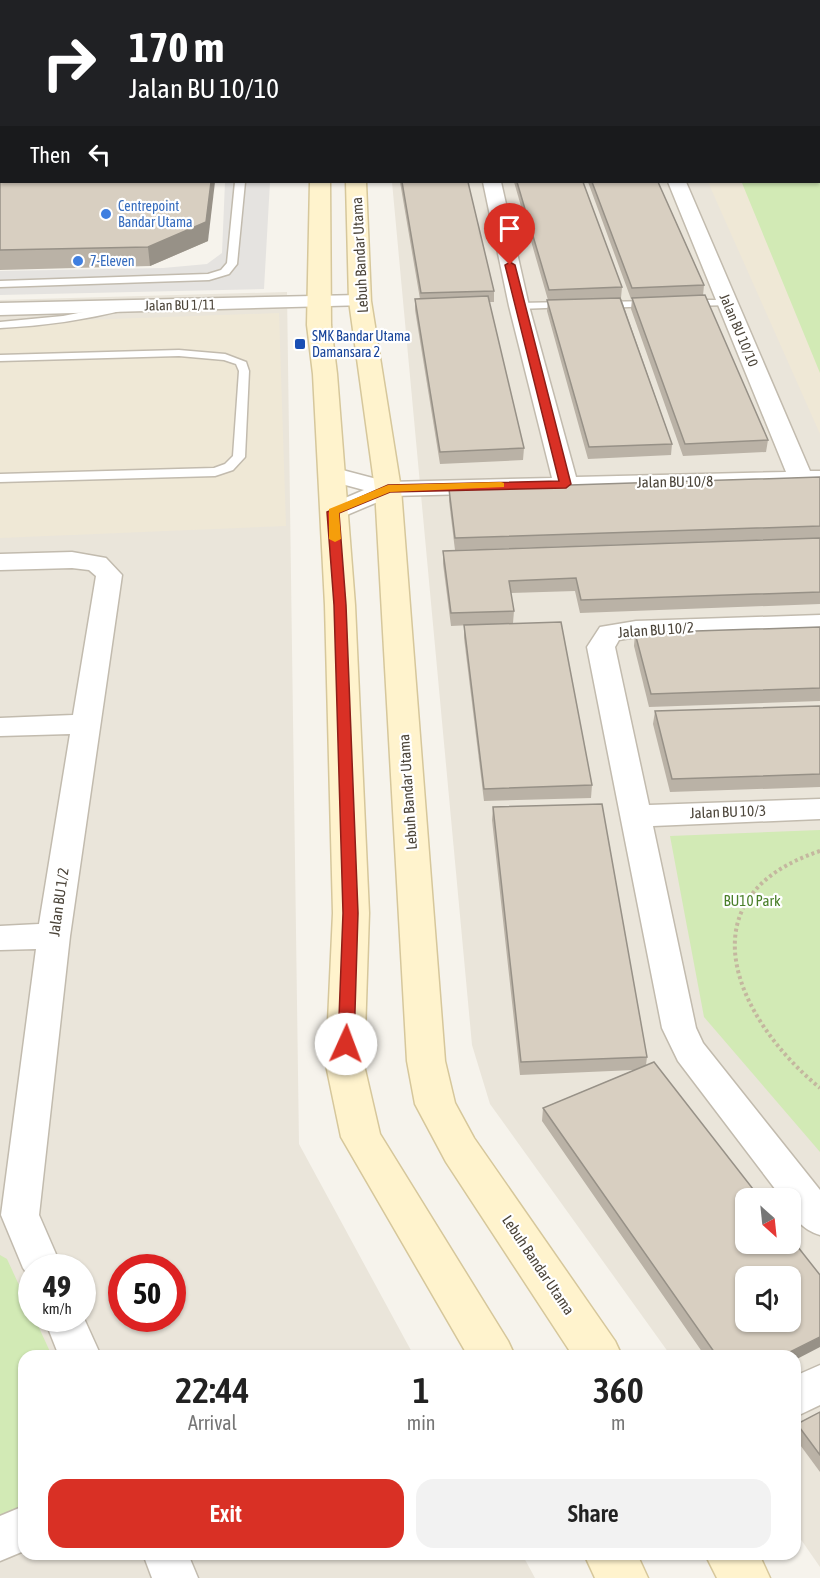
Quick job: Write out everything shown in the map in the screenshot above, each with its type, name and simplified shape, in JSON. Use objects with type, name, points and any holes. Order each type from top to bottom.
[{"type":"main road","points":[[320,183],[319,302],[340,605],[351,913],[345,1065],[361,1137],[488,1350]]},
{"type":"main road","name":"Lebuh Bandar Utama","points":[[356,183],[360,301],[388,489],[426,1061],[435,1104],[460,1150],[595,1350]]},
{"type":"main road","points":[[612,1560],[623,1578]]},
{"type":"main road","points":[[734,1560],[746,1578]]},
{"type":"street","points":[[331,474],[388,489],[566,484],[519,306],[492,183]]},
{"type":"street","name":"Jalan BU 10/10","points":[[677,183],[727,303],[810,478]]},
{"type":"street","name":"Jalan BU 1/11","points":[[0,309],[360,301]]},
{"type":"street","name":"Jalan BU 10/8","points":[[566,484],[810,478]]},
{"type":"street","points":[[333,512],[388,489]]},
{"type":"street","name":"Jalan BU 1/2","points":[[0,562],[72,560],[97,563],[109,575],[10,1215],[34,1254]]},
{"type":"street","name":"Jalan BU 10/2","points":[[637,816],[601,647],[610,633],[636,628],[820,623]]},
{"type":"street","points":[[0,726],[85,724]]},
{"type":"street","name":"Jalan BU 10/3","points":[[637,816],[820,809]]},
{"type":"street","points":[[637,816],[679,1028],[690,1051],[820,1219]]},
{"type":"street","points":[[0,938],[54,936]]},
{"type":"street","points":[[70,1332],[77,1350]]},
{"type":"street","points":[[801,1394],[820,1384]]},
{"type":"street","points":[[0,1539],[18,1531]]},
{"type":"street","points":[[168,1560],[175,1578]]},
{"type":"lane","points":[[0,284],[209,277],[225,272],[232,264],[240,183]]},
{"type":"lane","points":[[681,303],[727,303]]},
{"type":"lane","points":[[589,305],[658,304]]},
{"type":"lane","points":[[519,306],[577,305]]},
{"type":"lane","points":[[0,325],[57,322],[83,318],[127,306]]},
{"type":"lane","points":[[0,358],[179,353],[225,357],[241,362],[244,371],[239,457],[230,466],[215,472],[0,478]]},
{"type":"path","points":[[820,851],[781,864],[760,881],[746,900],[735,927],[735,963],[747,1002],[766,1029],[810,1080],[820,1088]]},
{"type":"shaded area","points":[[225,183],[270,183],[264,289],[0,295],[0,271],[163,268],[207,264],[222,253]]},
{"type":"shaded area","points":[[392,183],[820,183],[820,1567],[801,1540],[801,1350],[667,1350],[490,1104],[472,1045]]},
{"type":"shaded area","points":[[708,183],[820,183],[820,434]]},
{"type":"shaded area","points":[[287,292],[299,1144],[411,1350],[18,1350],[18,1560],[525,1560],[535,1578],[0,1578],[0,300]]},
{"type":"shaded area","points":[[279,313],[286,526],[0,538],[0,323]]},
{"type":"green space","points":[[742,183],[820,183],[820,373]]},
{"type":"green space","name":"BU10 Park","points":[[820,830],[820,1152],[704,1017],[670,836]]},
{"type":"green space","points":[[0,1255],[7,1259],[18,1283],[18,1332],[41,1332],[49,1350],[18,1350],[18,1509],[0,1517]]},
{"type":"building","name":"Centrepoint Bandar Utama","points":[[0,183],[211,183],[206,222],[148,247],[0,250]]},
{"type":"building","points":[[402,183],[468,183],[494,291],[421,293]]},
{"type":"building","points":[[517,183],[583,183],[622,287],[549,290]]},
{"type":"building","points":[[592,183],[658,183],[704,285],[632,288]]},
{"type":"building","points":[[705,295],[768,440],[685,444],[632,298]]},
{"type":"building","points":[[488,296],[524,448],[440,452],[415,299]]},
{"type":"building","points":[[620,298],[672,444],[589,447],[547,300]]},
{"type":"building","points":[[820,477],[820,526],[455,538],[449,489]]},
{"type":"building","points":[[820,538],[820,592],[581,600],[576,578],[509,581],[514,611],[451,613],[443,551]]},
{"type":"building","points":[[561,622],[592,785],[484,789],[464,625]]},
{"type":"building","points":[[820,627],[820,688],[651,694],[635,633]]},
{"type":"building","points":[[820,706],[820,774],[672,779],[655,711]]},
{"type":"building","points":[[602,804],[647,1057],[521,1062],[493,807]]},
{"type":"building","points":[[654,1062],[752,1188],[735,1188],[735,1254],[801,1254],[801,1251],[820,1275],[820,1337],[794,1350],[713,1350],[543,1108]]},
{"type":"building","points":[[820,1412],[820,1455],[801,1429],[801,1422]]},
{"type":"slow traffic","points":[[335,539],[333,512],[388,489],[501,485]]},
{"type":"place","name":"Centrepoint Bandar Utama","points":[[106,214]]},
{"type":"place","name":"7-Eleven","points":[[78,261]]},
{"type":"place","name":"SMK Bandar Utama Damansara 2","points":[[300,344]]},
{"type":"route","points":[[346,1044],[351,913],[348,882],[340,605],[333,512],[388,489],[566,484],[510,265]]}]
